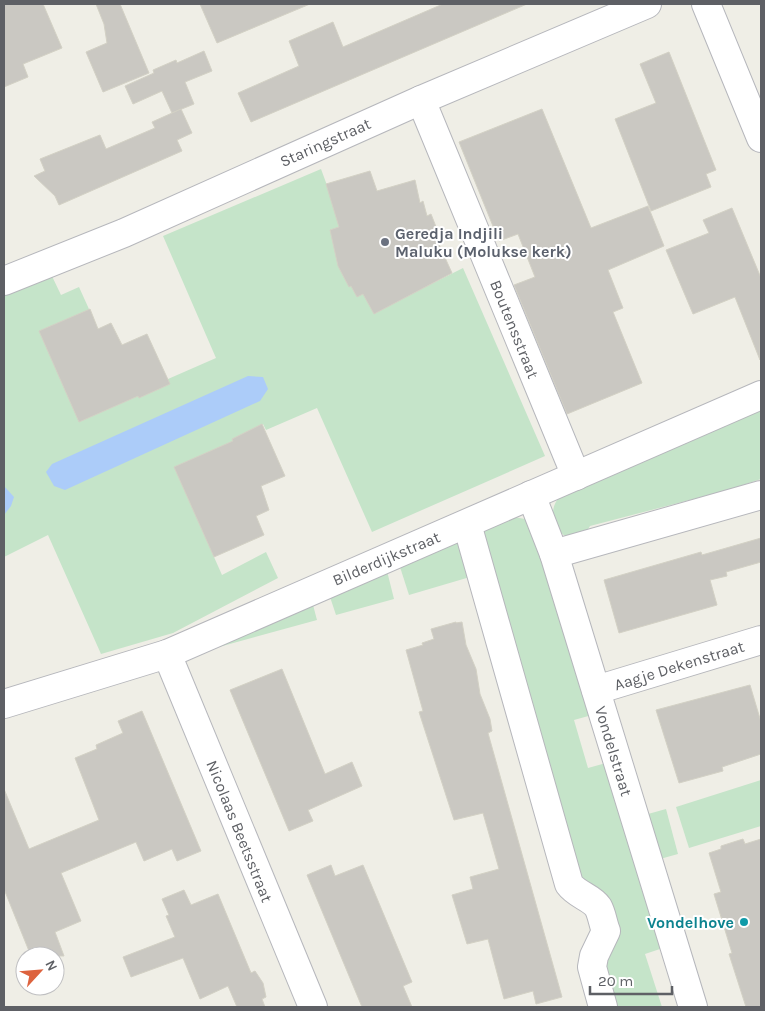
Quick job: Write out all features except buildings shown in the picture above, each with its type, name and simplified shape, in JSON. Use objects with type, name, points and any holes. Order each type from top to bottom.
[{"type":"street","name":"Staringstraat","points":[[4,281],[124,232],[421,100],[647,4]]},
{"type":"street","points":[[706,4],[761,138]]},
{"type":"street","name":"Boutensstraat","points":[[421,100],[576,476]]},
{"type":"street","name":"Bilderdijkstraat","points":[[4,704],[167,654],[344,575],[467,524],[761,395]]},
{"type":"street","name":"Vondelstraat","points":[[531,495],[554,554],[693,1007]]},
{"type":"street","points":[[554,554],[761,495]]},
{"type":"street","points":[[467,524],[569,884],[574,892],[594,903],[599,909],[606,931],[594,956],[592,967],[603,1007]]},
{"type":"street","name":"Aagje Dekenstraat","points":[[596,690],[761,640]]},
{"type":"street","name":"Nicolaas Beetsstraat","points":[[167,654],[312,1007]]},
{"type":"green space","points":[[321,169],[374,313],[463,268],[545,456],[372,532],[317,408],[266,430],[263,424],[248,439],[215,456],[214,557],[222,575],[266,552],[278,578],[173,633],[101,654],[48,535],[4,557],[4,291],[50,272],[61,295],[79,287],[98,329],[118,347],[168,379],[216,358],[163,236]]},
{"type":"green space","points":[[761,408],[761,479],[728,490],[590,526],[583,537],[567,537],[557,528],[553,512],[554,506],[561,495]]},
{"type":"green space","points":[[514,517],[525,519],[530,523],[592,715],[574,720],[588,768],[606,763],[663,948],[645,954],[662,1007],[608,1007],[598,972],[610,940],[571,876],[478,549],[484,530]]},
{"type":"green space","points":[[460,540],[470,577],[409,595],[400,567]]},
{"type":"green space","points":[[387,571],[394,599],[336,615],[330,597]]},
{"type":"green space","points":[[313,605],[317,620],[208,650]]},
{"type":"green space","points":[[761,780],[761,826],[689,848],[676,807]]},
{"type":"green space","points":[[666,809],[678,854],[660,859],[648,814]]},
{"type":"water","points":[[248,376],[263,377],[268,389],[260,401],[65,490],[54,486],[46,472],[52,464]]},
{"type":"water","points":[[4,486],[14,497],[11,506],[4,515]]},
{"type":"place","name":"Geredja Indjili Maluku (Molukse kerk)","points":[[385,242]]},
{"type":"place","name":"Vondelhove","points":[[744,922]]}]
